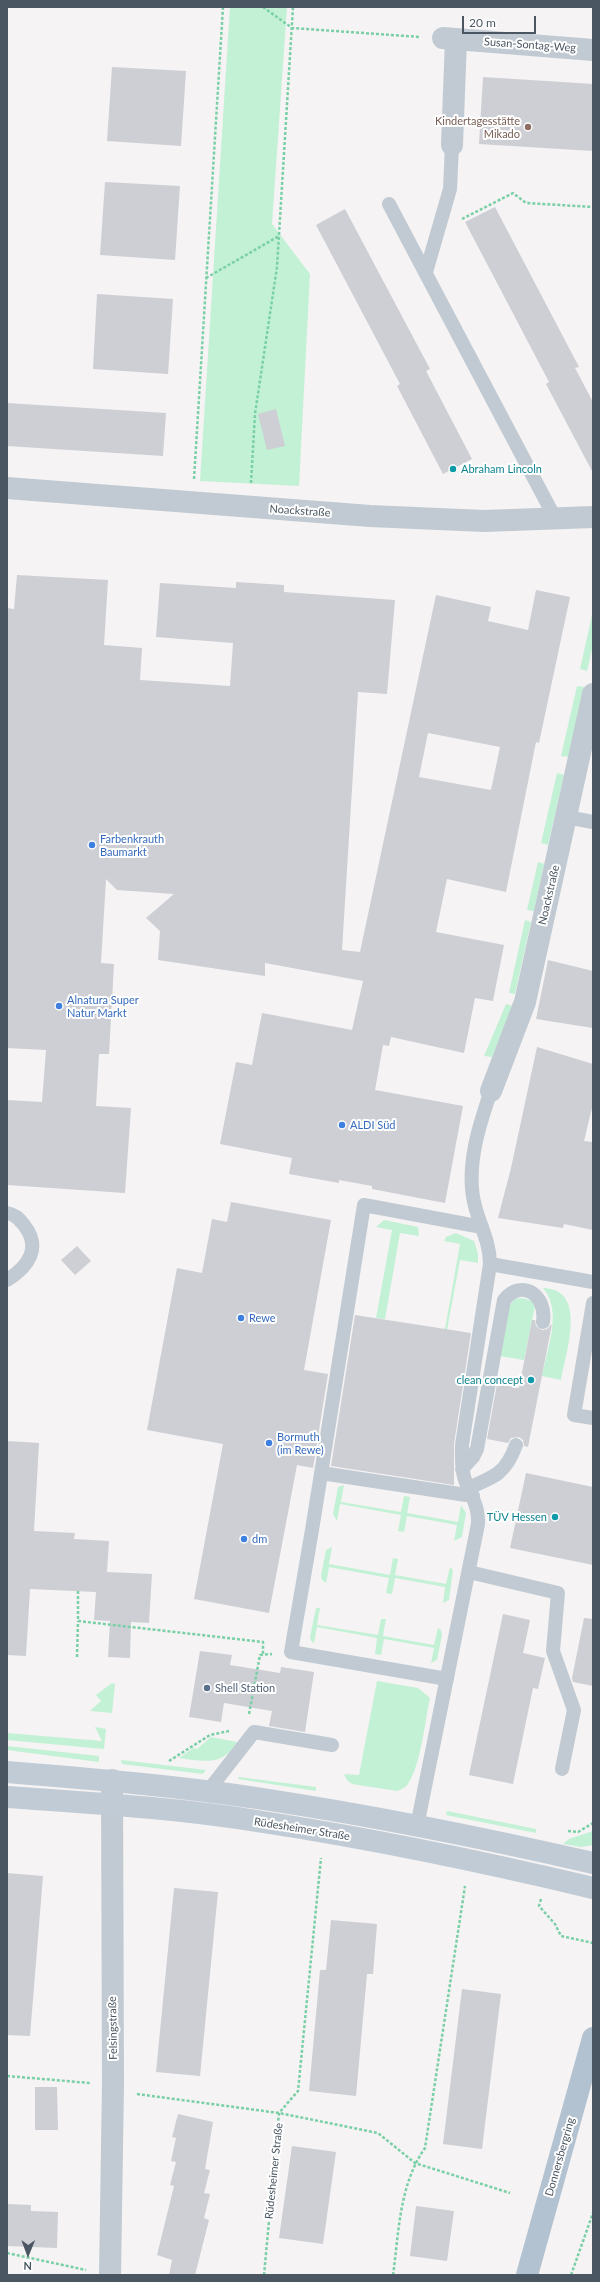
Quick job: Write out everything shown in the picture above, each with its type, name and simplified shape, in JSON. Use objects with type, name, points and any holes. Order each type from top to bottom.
[{"type":"main road","name":"Rüdesheimer Straße","points":[[7,1772],[112,1780],[208,1791],[417,1826],[593,1863]]},
{"type":"main road","name":"Rüdesheimer Straße","points":[[7,1797],[112,1804],[270,1823],[401,1846],[593,1888]]},
{"type":"main road","name":"Donnersbergring","points":[[527,2275],[593,2038]]},
{"type":"street","name":"Susan-Sontag-Weg","points":[[450,39],[593,50]]},
{"type":"street","points":[[450,39],[452,145]]},
{"type":"street","name":"Noackstraße","points":[[7,488],[193,504],[484,521],[593,517]]},
{"type":"street","name":"Noackstraße","points":[[491,1091],[525,1002],[593,694]]},
{"type":"street","name":"Felsingstraße","points":[[110,2275],[113,2084],[112,1780]]},
{"type":"lane","points":[[426,272],[450,189],[452,145]]},
{"type":"lane","points":[[389,204],[555,518]]},
{"type":"lane","points":[[566,817],[593,822]]},
{"type":"lane","points":[[417,1826],[478,1524],[477,1505],[462,1468],[462,1446],[490,1264],[488,1240],[474,1204],[473,1169],[478,1137],[491,1091]]},
{"type":"lane","points":[[447,1679],[291,1652],[364,1205],[482,1227]]},
{"type":"lane","points":[[7,1213],[16,1215],[31,1234],[33,1252],[22,1271],[7,1280]]},
{"type":"lane","points":[[490,1264],[593,1282]]},
{"type":"lane","points":[[462,1468],[473,1457],[477,1449],[504,1300],[508,1295],[515,1292],[523,1291],[533,1293],[540,1299],[543,1306],[543,1322]]},
{"type":"lane","points":[[593,1303],[574,1415],[593,1418]]},
{"type":"lane","points":[[321,1474],[471,1492],[498,1474],[507,1466],[516,1445]]},
{"type":"lane","points":[[469,1572],[558,1593],[552,1651],[574,1710],[562,1769]]},
{"type":"lane","points":[[208,1791],[254,1732],[332,1745]]},
{"type":"path","points":[[193,504],[223,7]]},
{"type":"path","points":[[263,7],[292,28],[450,39]]},
{"type":"path","points":[[249,507],[255,414],[277,268],[293,7]]},
{"type":"path","points":[[442,217],[460,220],[513,193],[526,203],[593,207]]},
{"type":"path","points":[[206,278],[279,236]]},
{"type":"path","points":[[77,1657],[78,1592]]},
{"type":"path","points":[[78,1621],[263,1642],[263,1654]]},
{"type":"path","points":[[247,1721],[260,1655],[291,1652]]},
{"type":"path","points":[[170,1761],[210,1734],[232,1731]]},
{"type":"path","points":[[562,1830],[578,1832],[593,1823]]},
{"type":"path","name":"Rüdesheimer Straße","points":[[264,2275],[279,2113],[298,2091],[321,1858]]},
{"type":"path","points":[[393,2275],[405,2190],[415,2163],[425,2148],[465,1886]]},
{"type":"path","points":[[539,1906],[556,1924],[561,1936],[593,1943]]},
{"type":"path","points":[[7,2076],[113,2084],[128,2093],[279,2113],[378,2133],[415,2163],[510,2193]]},
{"type":"path","points":[[571,2275],[593,2212]]},
{"type":"path","points":[[7,2253],[110,2275]]},
{"type":"green space","points":[[230,7],[287,7],[272,224],[310,274],[299,486],[200,481]]},
{"type":"green space","points":[[593,611],[593,645],[587,671],[580,669]]},
{"type":"green space","points":[[577,686],[584,687],[569,757],[561,756]]},
{"type":"green space","points":[[557,773],[564,775],[548,845],[541,843]]},
{"type":"green space","points":[[538,862],[544,864],[534,911],[527,910]]},
{"type":"green space","points":[[525,920],[531,922],[515,994],[509,993]]},
{"type":"green space","points":[[506,1004],[513,1006],[492,1057],[484,1056]]},
{"type":"green space","points":[[384,1220],[418,1227],[419,1236],[400,1233],[385,1319],[376,1318],[392,1230],[376,1227]]},
{"type":"green space","points":[[456,1233],[474,1241],[478,1254],[478,1263],[460,1260],[447,1330],[445,1329],[460,1244],[444,1241],[446,1237]]},
{"type":"green space","points":[[543,1288],[557,1291],[566,1299],[570,1310],[571,1324],[567,1354],[561,1380],[542,1376],[550,1342],[553,1319],[549,1297]]},
{"type":"green space","points":[[522,1298],[532,1301],[535,1306],[524,1360],[499,1356],[506,1308],[515,1299]]},
{"type":"green space","points":[[344,1485],[341,1502],[401,1512],[404,1496],[410,1497],[407,1513],[458,1522],[461,1505],[466,1513],[462,1537],[454,1541],[457,1525],[407,1516],[404,1532],[398,1531],[401,1515],[340,1504],[337,1521],[333,1514],[338,1487]]},
{"type":"green space","points":[[332,1547],[329,1564],[390,1575],[393,1558],[398,1559],[395,1575],[446,1584],[450,1567],[453,1570],[449,1600],[443,1603],[445,1587],[395,1578],[392,1594],[386,1593],[389,1578],[329,1567],[326,1583],[322,1580],[321,1576],[326,1550]]},
{"type":"green space","points":[[316,1608],[320,1608],[317,1625],[378,1635],[381,1619],[386,1619],[383,1636],[434,1645],[438,1628],[441,1630],[442,1635],[437,1660],[431,1663],[434,1648],[384,1639],[381,1655],[375,1654],[377,1638],[317,1627],[314,1643],[311,1641],[310,1637]]},
{"type":"green space","points":[[377,1681],[418,1688],[430,1698],[417,1764],[408,1784],[404,1788],[397,1791],[352,1784],[347,1780],[344,1774],[359,1775]]},
{"type":"green space","points":[[112,1683],[115,1684],[112,1713],[90,1711],[101,1701],[96,1695]]},
{"type":"green space","points":[[95,1727],[106,1729],[104,1749],[7,1740],[7,1733],[102,1741]]},
{"type":"green space","points":[[211,1737],[237,1742],[231,1750],[219,1759],[204,1761],[179,1758],[193,1748],[197,1749]]},
{"type":"green space","points":[[7,1746],[99,1756],[99,1762],[7,1750]]},
{"type":"green space","points":[[121,1760],[206,1770],[203,1774],[122,1764]]},
{"type":"green space","points":[[239,1777],[316,1787],[316,1791],[238,1779]]},
{"type":"green space","points":[[447,1811],[536,1829],[536,1833],[446,1815]]},
{"type":"green space","points":[[593,1831],[593,1845],[581,1847],[563,1844],[569,1839]]},
{"type":"building","points":[[112,67],[186,71],[181,146],[107,141]]},
{"type":"building","points":[[483,77],[593,84],[593,151],[479,144]]},
{"type":"building","points":[[105,182],[180,186],[175,260],[100,255]]},
{"type":"building","points":[[495,207],[579,367],[575,368],[593,402],[593,473],[546,384],[549,382],[465,222]]},
{"type":"building","points":[[345,209],[430,369],[426,371],[472,459],[443,474],[397,386],[400,384],[316,225]]},
{"type":"building","points":[[97,294],[173,299],[168,374],[93,369]]},
{"type":"building","points":[[7,403],[166,413],[163,456],[7,446]]},
{"type":"building","points":[[276,409],[285,446],[267,450],[258,414]]},
{"type":"building","points":[[17,575],[108,580],[104,645],[142,648],[140,680],[230,686],[233,643],[156,637],[160,583],[236,588],[236,582],[284,585],[284,592],[395,600],[387,694],[358,692],[342,950],[360,952],[436,595],[491,607],[488,621],[528,630],[536,590],[570,597],[539,743],[536,742],[506,892],[447,879],[436,932],[504,945],[493,1001],[475,998],[464,1053],[391,1037],[389,1046],[383,1045],[375,1090],[463,1106],[445,1203],[372,1189],[372,1186],[339,1180],[339,1183],[289,1174],[292,1158],[220,1144],[236,1062],[252,1065],[262,1013],[352,1030],[363,981],[265,963],[265,976],[158,960],[160,931],[146,918],[174,894],[117,890],[106,879],[101,963],[114,964],[109,1054],[99,1054],[96,1106],[131,1108],[125,1193],[7,1185],[7,1100],[42,1102],[46,1050],[7,1048],[7,608],[14,609]],"holes":[[[428,733],[500,747],[491,790],[419,777]]]},
{"type":"building","points":[[548,960],[593,971],[593,1028],[536,1019]]},
{"type":"building","points":[[537,1047],[593,1064],[593,1104],[584,1141],[593,1142],[593,1230],[564,1224],[563,1228],[498,1218],[511,1168]]},
{"type":"building","name":"Rewe","points":[[231,1202],[331,1220],[304,1370],[328,1374],[313,1468],[297,1465],[269,1613],[194,1599],[223,1444],[147,1430],[177,1268],[202,1273],[212,1219],[227,1222]]},
{"type":"building","points":[[77,1246],[91,1261],[75,1275],[61,1260]]},
{"type":"building","points":[[355,1315],[471,1333],[454,1444],[454,1485],[331,1466]]},
{"type":"building","name":"clean concept","points":[[532,1320],[535,1320],[536,1326],[542,1330],[547,1329],[552,1324],[528,1447],[524,1446],[523,1440],[519,1437],[511,1438],[508,1443],[487,1439],[497,1384],[519,1388]]},
{"type":"building","points":[[7,1441],[39,1443],[34,1531],[75,1533],[74,1539],[109,1541],[107,1572],[152,1574],[149,1623],[131,1622],[130,1658],[108,1657],[110,1621],[94,1620],[96,1592],[30,1589],[26,1656],[7,1655]]},
{"type":"building","name":"TÜV Hessen","points":[[526,1473],[593,1487],[593,1565],[510,1548]]},
{"type":"building","points":[[503,1614],[530,1620],[523,1653],[545,1658],[538,1689],[533,1688],[513,1784],[469,1775]]},
{"type":"building","points":[[584,1618],[593,1619],[593,1686],[573,1682],[572,1678]]},
{"type":"building","points":[[200,1651],[232,1655],[230,1665],[280,1673],[281,1667],[314,1672],[305,1732],[269,1726],[272,1711],[224,1703],[221,1722],[189,1717]]},
{"type":"building","points":[[7,1873],[43,1876],[30,2036],[7,2035]]},
{"type":"building","points":[[174,1888],[218,1892],[200,2076],[156,2072]]},
{"type":"building","points":[[331,1920],[377,1924],[373,1974],[367,1974],[356,2096],[309,2091],[320,1970],[326,1970]]},
{"type":"building","points":[[462,1989],[501,1994],[482,2149],[443,2144]]},
{"type":"building","points":[[35,2087],[57,2087],[58,2130],[35,2130]]},
{"type":"building","points":[[178,2114],[213,2122],[205,2169],[210,2170],[204,2193],[210,2194],[204,2218],[209,2220],[195,2275],[169,2275],[172,2260],[157,2255],[174,2186],[170,2185],[176,2162],[171,2161],[176,2138],[172,2137]]},
{"type":"building","points":[[292,2146],[336,2152],[323,2244],[279,2238]]},
{"type":"building","points":[[7,2204],[31,2205],[31,2211],[58,2212],[57,2248],[7,2246]]},
{"type":"building","points":[[416,2206],[454,2211],[447,2261],[410,2256]]},
{"type":"place","name":"Kindertagesstätte Mikado","points":[[528,127]]},
{"type":"place","name":"Abraham Lincoln","points":[[453,469]]},
{"type":"place","name":"Farbenkrauth Baumarkt","points":[[92,845]]},
{"type":"place","name":"Alnatura Super Natur Markt","points":[[59,1006]]},
{"type":"place","name":"ALDI Süd","points":[[342,1125]]},
{"type":"place","name":"Rewe","points":[[241,1318]]},
{"type":"place","name":"clean concept","points":[[531,1380]]},
{"type":"place","name":"Bormuth (im Rewe)","points":[[269,1443]]},
{"type":"place","name":"TÜV Hessen","points":[[555,1517]]},
{"type":"place","name":"dm","points":[[244,1539]]},
{"type":"place","name":"Shell Station","points":[[207,1688]]}]
